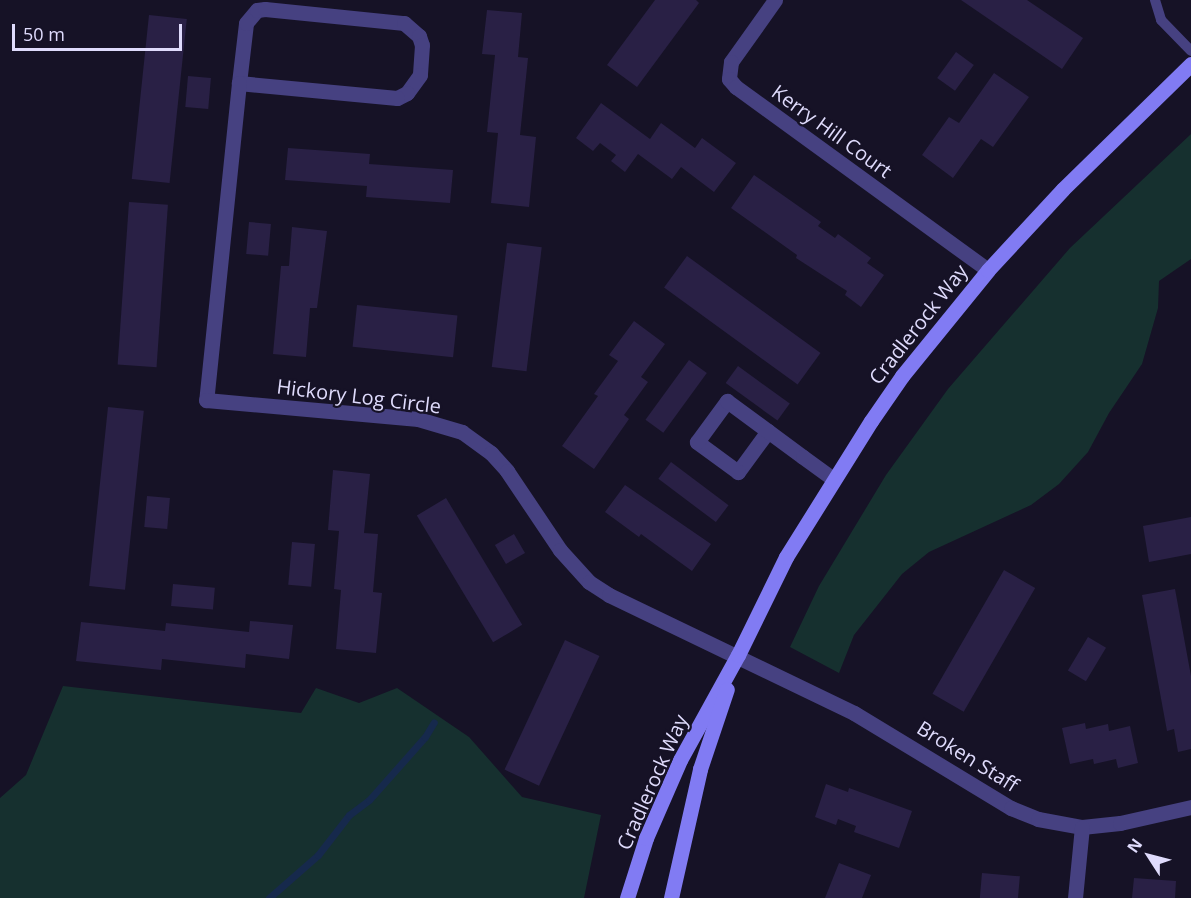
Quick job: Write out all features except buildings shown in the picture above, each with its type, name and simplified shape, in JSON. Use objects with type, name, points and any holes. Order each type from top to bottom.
[{"type":"street","name":"Kerry Hill Court","points":[[775,0],[731,62],[729,79],[736,87],[988,270]]},
{"type":"street","name":"Hickory Log Circle","points":[[239,83],[397,98],[414,86],[420,75],[422,45],[419,36],[404,23],[265,9],[257,10],[246,23],[239,83],[206,400],[418,419],[462,432],[491,453],[507,471],[560,550],[589,582],[609,595],[738,655]]},
{"type":"street","name":"Cradlerock Way","points":[[627,898],[646,838],[680,759],[738,655],[786,557],[833,479],[902,376],[988,270],[1070,182],[1191,64]]},
{"type":"street","points":[[768,431],[738,472],[697,442],[727,401],[768,431],[833,479]]},
{"type":"street","name":"Cradlerock Way","points":[[671,898],[700,770],[738,655]]},
{"type":"street","name":"Broken Staff","points":[[738,655],[854,712],[1011,808],[1038,819],[1082,827],[1120,823],[1191,807]]},
{"type":"street","points":[[1075,898],[1082,827]]},
{"type":"lane","points":[[1155,0],[1161,20],[1191,51]]},
{"type":"green space","points":[[1191,134],[1191,259],[1159,281],[1158,308],[1142,364],[1109,413],[1088,452],[1059,484],[1031,505],[929,552],[902,574],[854,635],[839,673],[790,647],[819,586],[886,475],[948,389],[1070,248]]},
{"type":"green space","points":[[63,686],[301,713],[316,688],[359,703],[397,688],[469,737],[522,797],[601,815],[584,898],[0,898],[0,798],[26,775]]},
{"type":"waterway","points":[[269,898],[318,855],[349,815],[369,800],[425,737],[434,722]]}]
